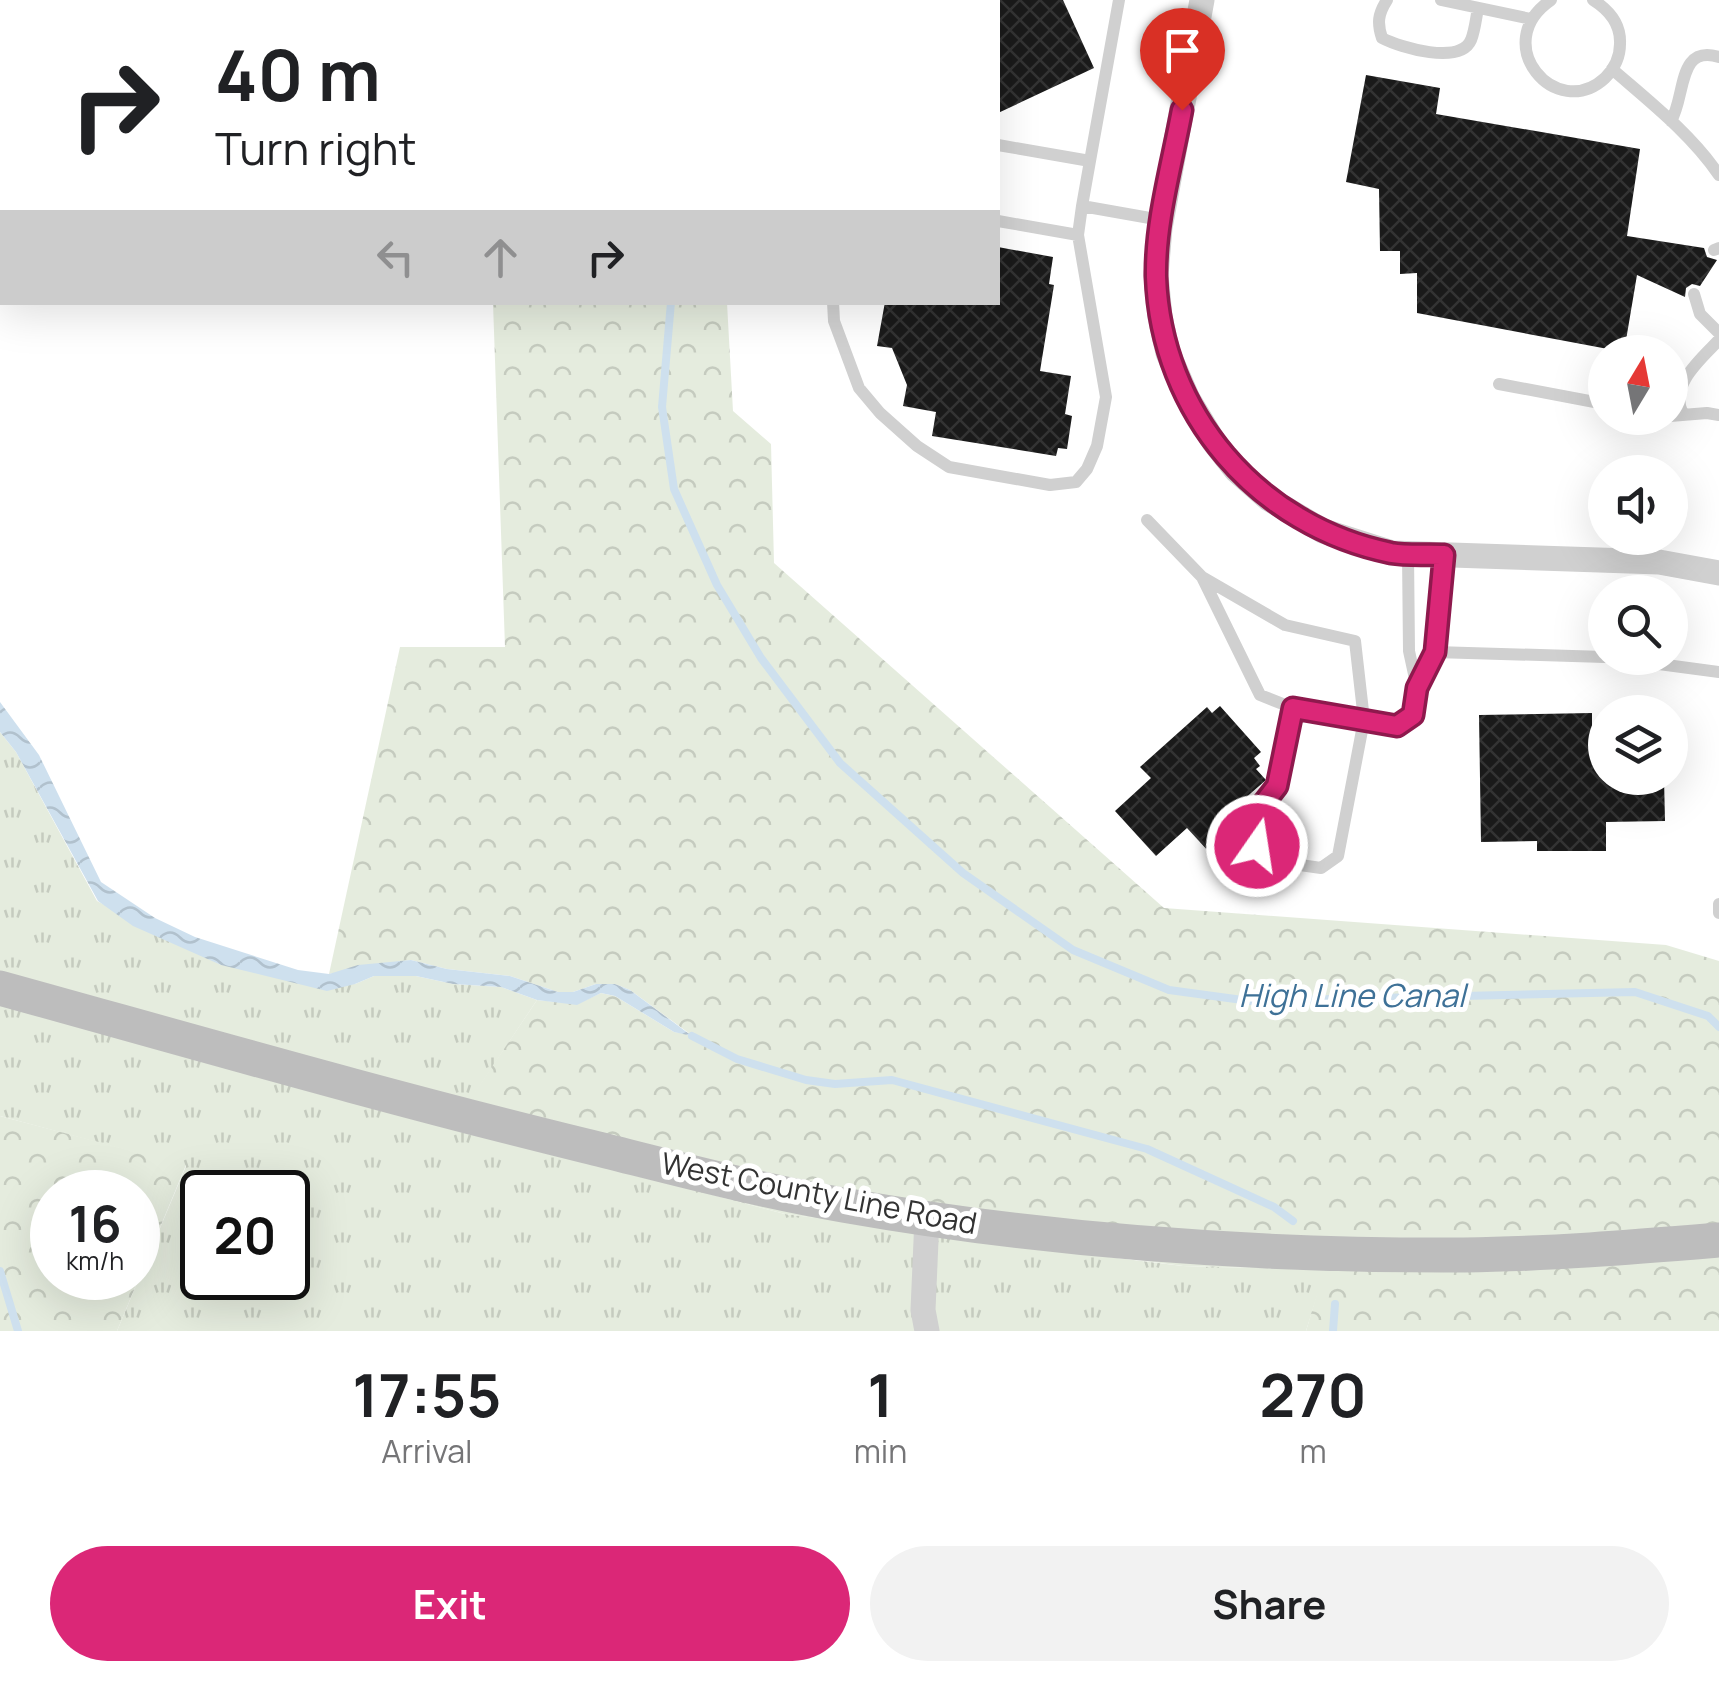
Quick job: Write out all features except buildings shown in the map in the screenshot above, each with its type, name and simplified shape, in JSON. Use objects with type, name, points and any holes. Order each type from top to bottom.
[{"type":"main road","name":"West County Line Road","points":[[0,988],[452,1113],[734,1182],[927,1218],[1105,1239],[1360,1253],[1589,1251],[1719,1240]]},
{"type":"street","points":[[1202,0],[1161,220],[1156,275],[1168,353],[1188,399],[1236,470],[1268,499],[1323,531],[1392,553],[1659,562],[1719,573]]},
{"type":"street","points":[[927,1218],[923,1310],[927,1331]]},
{"type":"lane","points":[[833,305],[834,320],[858,388],[917,446],[949,467],[1050,485],[1076,482],[1087,470],[1098,446],[1106,398],[1078,235],[1119,0]]},
{"type":"lane","points":[[1387,0],[1380,10],[1378,24],[1382,38],[1393,44],[1449,54],[1461,51],[1470,42],[1478,8]]},
{"type":"lane","points":[[1441,0],[1532,18]]},
{"type":"lane","points":[[1552,0],[1532,18],[1525,50],[1540,78],[1554,87],[1570,90],[1587,89],[1602,81],[1619,56],[1617,24],[1609,11],[1594,0]]},
{"type":"lane","points":[[1671,121],[1688,65],[1695,56],[1706,53],[1719,58]]},
{"type":"lane","points":[[1612,70],[1705,154],[1719,175]]},
{"type":"lane","points":[[1000,145],[1090,160]]},
{"type":"lane","points":[[1082,206],[1161,220]]},
{"type":"lane","points":[[1000,220],[1078,235]]},
{"type":"lane","points":[[1688,376],[1719,337],[1700,314],[1694,294]]},
{"type":"lane","points":[[1499,384],[1588,401]]},
{"type":"lane","points":[[1688,414],[1719,416]]},
{"type":"lane","points":[[1147,520],[1202,577],[1285,625],[1355,641],[1364,720],[1338,856],[1321,868],[1266,860],[1257,846],[1263,804],[1277,786],[1293,708]]},
{"type":"lane","points":[[1408,554],[1409,651],[1417,688]]},
{"type":"lane","points":[[1202,577],[1260,695],[1293,708],[1397,726],[1413,715],[1417,688],[1435,652],[1444,555]]},
{"type":"lane","points":[[1435,652],[1588,656]]},
{"type":"lane","points":[[1688,668],[1719,672]]},
{"type":"lane","points":[[1719,904],[1719,913]]},
{"type":"green space","points":[[493,305],[727,305],[733,411],[771,444],[774,563],[1164,908],[1666,945],[1719,961],[1719,1331],[1306,1331],[1324,1270],[1183,1266],[785,1214],[452,1126],[537,1000],[577,1004],[601,993],[615,996],[674,1032],[690,1034],[630,990],[615,984],[558,992],[510,976],[447,969],[411,960],[329,974],[400,647],[505,647]]},
{"type":"green space","points":[[0,732],[16,752],[97,901],[221,965],[355,984],[374,976],[416,976],[453,984],[501,987],[537,1000],[453,1126],[785,1214],[1183,1266],[1325,1270],[1306,1331],[117,1331],[130,1300],[160,1300],[160,1228],[180,1180],[180,1300],[310,1300],[310,1170],[184,1170],[186,1166],[0,1116]]},
{"type":"green space","points":[[0,1116],[186,1165],[180,1170],[180,1179],[160,1228],[160,1170],[30,1170],[30,1300],[130,1300],[117,1331],[0,1331]]},
{"type":"water","points":[[0,702],[39,755],[101,882],[155,918],[195,937],[298,970],[329,974],[358,965],[411,960],[447,969],[510,976],[558,992],[615,984],[630,990],[692,1036],[674,1032],[615,996],[601,993],[577,1005],[537,1000],[501,987],[453,984],[416,976],[374,976],[327,991],[221,965],[133,926],[98,901],[16,752],[0,732]]},
{"type":"waterway","name":"High Line Canal","points":[[671,305],[662,407],[674,489],[717,585],[761,658],[840,763],[963,873],[1073,950],[1169,990],[1250,1001],[1635,992],[1708,1016],[1719,1027]]},
{"type":"waterway","points":[[692,1036],[737,1059],[806,1080],[835,1084],[892,1080],[1147,1149],[1274,1207],[1293,1221]]},
{"type":"waterway","points":[[0,1271],[18,1331]]},
{"type":"waterway","points":[[1333,1331],[1335,1304]]},
{"type":"route","points":[[1182,110],[1160,228],[1156,275],[1168,353],[1188,399],[1236,470],[1268,499],[1323,531],[1392,553],[1444,555],[1435,652],[1417,688],[1413,715],[1397,726],[1293,708],[1277,786],[1263,804],[1257,846]]}]
